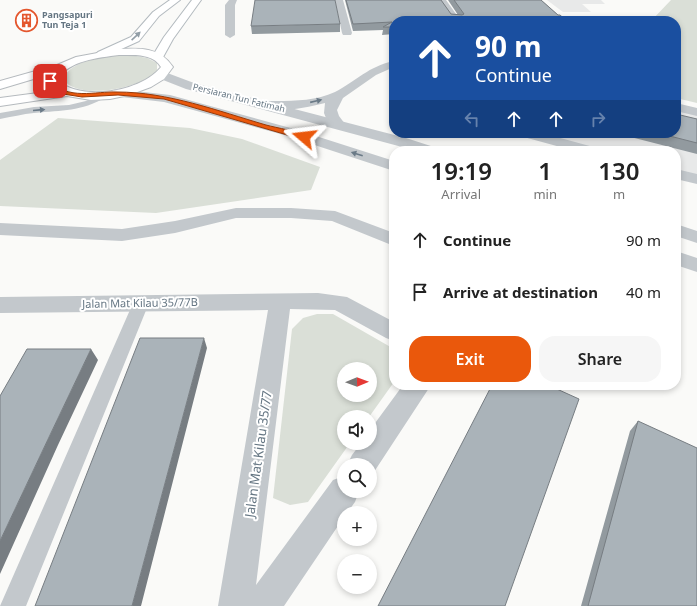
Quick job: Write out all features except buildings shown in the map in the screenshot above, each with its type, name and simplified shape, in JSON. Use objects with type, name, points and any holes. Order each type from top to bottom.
[{"type":"main road","points":[[0,85],[102,54],[135,39],[156,14],[176,0]]},
{"type":"main road","points":[[158,57],[168,40],[197,0]]},
{"type":"main road","points":[[0,102],[65,93],[82,96],[118,93],[141,87],[162,75],[166,67],[164,62],[158,57],[134,52],[102,54]]},
{"type":"main road","points":[[60,68],[52,75],[50,81],[54,87],[65,93]]},
{"type":"street","points":[[230,35],[230,5],[233,0]]},
{"type":"street","points":[[339,0],[347,33]]},
{"type":"street","points":[[441,0],[452,16]]},
{"type":"street","points":[[265,105],[307,103],[338,95],[379,68],[389,65]]},
{"type":"street","name":"Persiaran Tun Fatimah","points":[[162,75],[190,86],[338,124],[415,146]]},
{"type":"street","name":"Persiaran Tun Fatimah","points":[[118,93],[164,98],[288,132],[389,164]]},
{"type":"street","points":[[338,95],[330,110],[330,115],[338,124]]},
{"type":"street","points":[[681,108],[697,112]]},
{"type":"street","points":[[544,138],[573,146]]},
{"type":"street","points":[[681,175],[697,180]]},
{"type":"street","points":[[0,228],[122,234],[175,227],[236,213],[290,213],[335,216],[389,238]]},
{"type":"street","points":[[681,232],[697,237]]},
{"type":"street","points":[[681,260],[697,265]]},
{"type":"street","name":"Jalan Mat Kilau 35/77","points":[[236,604],[280,301]]},
{"type":"street","name":"Jalan Mat Kilau 35/77B","points":[[0,305],[141,302],[318,301],[339,303],[389,329]]},
{"type":"street","points":[[367,458],[414,390]]},
{"type":"street","points":[[236,604],[265,603],[339,498]]},
{"type":"lane","points":[[0,116],[34,110],[69,108],[89,103],[104,95]]},
{"type":"lane","points":[[12,606],[141,302]]},
{"type":"shaded area","points":[[547,0],[601,0],[605,4],[582,4],[591,12],[563,12]]},
{"type":"shaded area","points":[[671,0],[697,0],[697,103],[681,99],[681,16],[656,16]]},
{"type":"shaded area","points":[[131,55],[147,58],[157,63],[157,71],[139,83],[110,90],[82,90],[71,86],[64,80],[67,73],[73,67],[82,63],[103,57]]},
{"type":"shaded area","points":[[681,111],[697,115],[697,176],[681,171],[681,146],[586,146],[556,138],[681,138]]},
{"type":"shaded area","points":[[58,118],[190,128],[242,139],[320,167],[311,190],[156,213],[0,206],[0,160]]},
{"type":"shaded area","points":[[317,314],[333,314],[389,346],[389,389],[374,410],[337,410],[337,450],[345,450],[339,458],[337,458],[337,461],[308,502],[290,505],[273,498],[292,329],[303,318]]},
{"type":"place","name":"Pangsapuri Tun Teja 1","points":[[26,20]]},
{"type":"route","points":[[50,81],[54,87],[65,93],[82,96],[118,93],[164,98],[304,137]]}]
